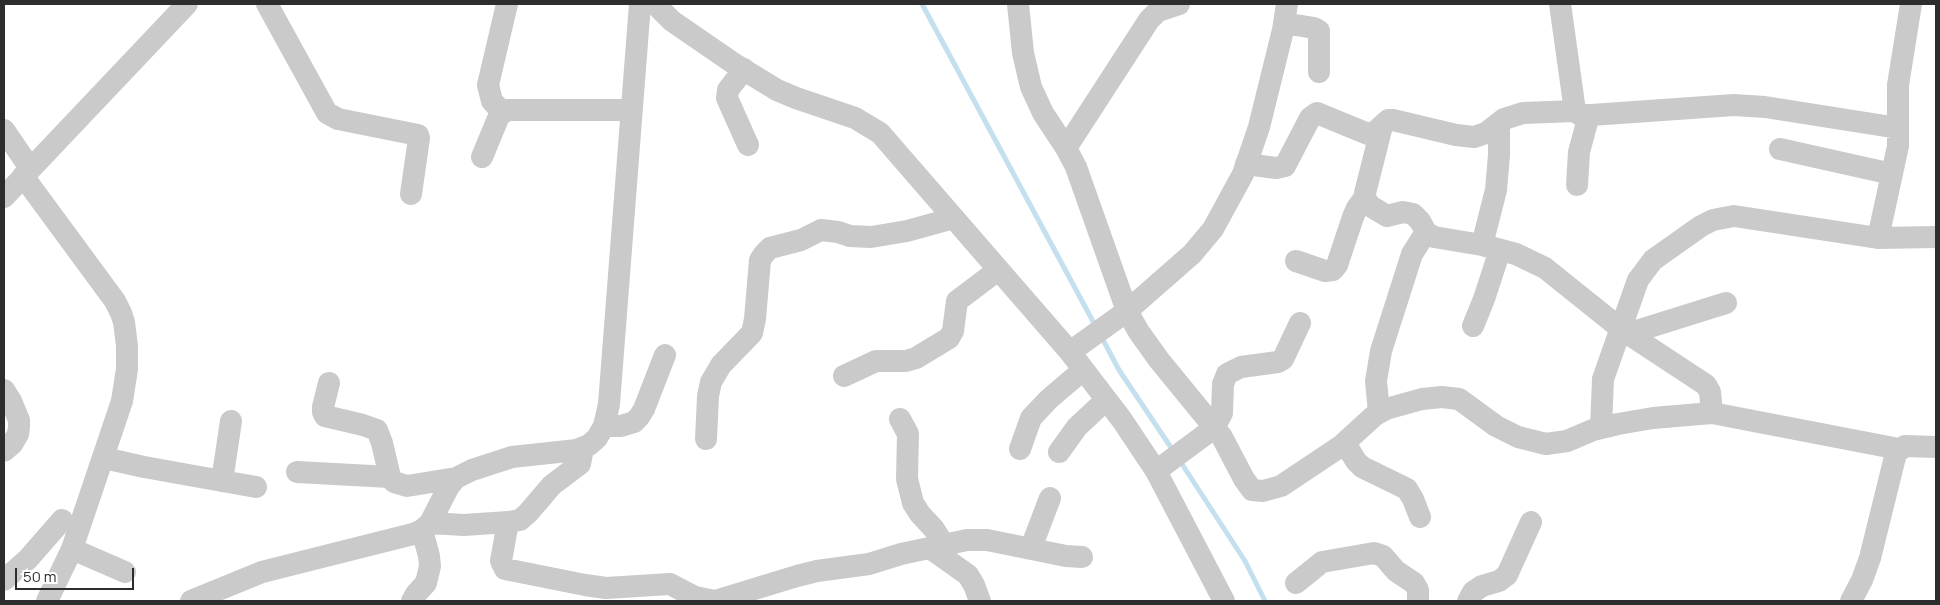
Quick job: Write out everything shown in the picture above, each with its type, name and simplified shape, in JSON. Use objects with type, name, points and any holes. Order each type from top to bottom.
[{"type":"street","points":[[4,197],[186,4]]},
{"type":"street","points":[[267,4],[327,113],[338,119],[418,135],[411,194]]},
{"type":"street","points":[[502,112],[492,101],[488,85],[507,4]]},
{"type":"street","points":[[329,383],[323,407],[325,416],[377,430],[390,477],[394,482],[407,486],[456,478],[472,470],[512,457],[583,448],[597,438],[604,426],[609,404],[640,4]]},
{"type":"street","points":[[654,4],[672,21],[778,90],[855,118],[880,133],[998,270],[1074,349],[1083,370],[1106,400],[1163,466],[1224,601]]},
{"type":"street","points":[[1018,4],[1023,53],[1031,87],[1043,113],[1076,167],[1100,231],[1122,314],[1159,360],[1208,433],[1222,437],[1248,486],[1256,491],[1272,490],[1281,486],[1345,443],[1379,413],[1422,399],[1460,399],[1488,421],[1518,437],[1540,443],[1562,443],[1601,428],[1653,418],[1712,412],[1898,450]]},
{"type":"street","points":[[1066,148],[1149,20],[1158,11],[1178,4]]},
{"type":"street","points":[[1560,4],[1582,113],[1577,185]]},
{"type":"street","points":[[1878,238],[1898,146],[1898,85],[1911,4]]},
{"type":"street","points":[[1074,349],[1122,314],[1203,242],[1225,208],[1246,164],[1259,127],[1285,13],[1317,29],[1319,35],[1319,72]]},
{"type":"street","points":[[744,69],[728,90],[727,98],[748,146]]},
{"type":"street","points":[[1246,164],[1276,168],[1285,166],[1310,118],[1317,113],[1368,134],[1376,132],[1388,120],[1393,120],[1456,135],[1474,137],[1481,136],[1504,119],[1522,113],[1582,113],[1734,105],[1765,107],[1898,128]]},
{"type":"street","points":[[482,157],[502,112],[507,110],[631,110]]},
{"type":"street","points":[[1473,326],[1484,299],[1491,247],[1499,155],[1499,122]]},
{"type":"street","points":[[1296,261],[1324,271],[1335,268],[1353,217],[1365,197],[1382,126]]},
{"type":"street","points":[[4,130],[27,172],[115,301],[124,322],[127,346],[125,388],[122,402],[72,549],[47,601]]},
{"type":"street","points":[[1780,149],[1892,174]]},
{"type":"street","points":[[1365,197],[1372,207],[1385,216],[1404,212],[1413,214],[1420,221],[1426,232],[1434,237],[1491,247],[1532,260],[1545,268],[1624,332],[1706,385],[1710,392],[1712,412]]},
{"type":"street","points":[[1601,428],[1603,379],[1624,332],[1638,280],[1653,260],[1701,226],[1713,220],[1734,216],[1878,238],[1936,237]]},
{"type":"street","points":[[706,439],[708,396],[711,382],[721,365],[752,333],[755,320],[760,260],[770,248],[801,240],[821,230],[850,236],[871,237],[907,231],[954,218]]},
{"type":"street","points":[[1379,413],[1376,381],[1381,351],[1412,254],[1426,232]]},
{"type":"street","points":[[844,376],[876,361],[910,361],[949,338],[954,331],[957,301],[998,270]]},
{"type":"street","points":[[1624,332],[1726,303]]},
{"type":"street","points":[[1163,466],[1208,433],[1222,413],[1223,384],[1227,374],[1241,367],[1278,362],[1284,359],[1300,323]]},
{"type":"street","points":[[604,426],[620,426],[634,422],[639,417],[644,409],[665,354]]},
{"type":"street","points":[[1020,449],[1031,418],[1049,399],[1083,370]]},
{"type":"street","points":[[4,390],[12,401],[19,420],[18,434],[12,444],[4,451]]},
{"type":"street","points":[[1059,452],[1077,426],[1106,400]]},
{"type":"street","points":[[900,419],[908,434],[907,480],[913,503],[934,529],[937,546],[968,576],[974,585],[980,601]]},
{"type":"street","points":[[222,481],[231,422]]},
{"type":"street","points":[[1345,443],[1362,467],[1408,489],[1420,517]]},
{"type":"street","points":[[1851,601],[1862,580],[1870,558],[1892,462],[1898,450],[1911,445],[1936,447]]},
{"type":"street","points":[[426,526],[520,520],[552,485],[580,464],[583,448]]},
{"type":"street","points":[[104,458],[256,487]]},
{"type":"street","points":[[297,472],[390,477]]},
{"type":"street","points":[[191,601],[243,579],[288,564],[413,534],[426,526],[456,478]]},
{"type":"street","points":[[1031,548],[1050,498]]},
{"type":"street","points":[[4,580],[28,559],[62,520]]},
{"type":"street","points":[[508,522],[501,561],[505,569],[585,586],[612,594],[670,584],[695,597],[715,600],[817,571],[869,564],[967,540],[987,540],[1066,556],[1082,557]]},
{"type":"street","points":[[1470,600],[1474,592],[1482,586],[1499,581],[1507,576],[1531,522]]},
{"type":"street","points":[[412,601],[426,583],[430,566],[426,526]]},
{"type":"street","points":[[72,549],[124,572]]},
{"type":"street","points":[[1296,583],[1322,562],[1374,553],[1383,556],[1396,571],[1417,586],[1418,601]]},
{"type":"street","points":[[236,601],[243,579]]},
{"type":"waterway","points":[[922,4],[1096,327]]},
{"type":"waterway","points":[[1101,336],[1119,370],[1174,452]]},
{"type":"waterway","points":[[1180,461],[1245,561],[1265,601]]}]
